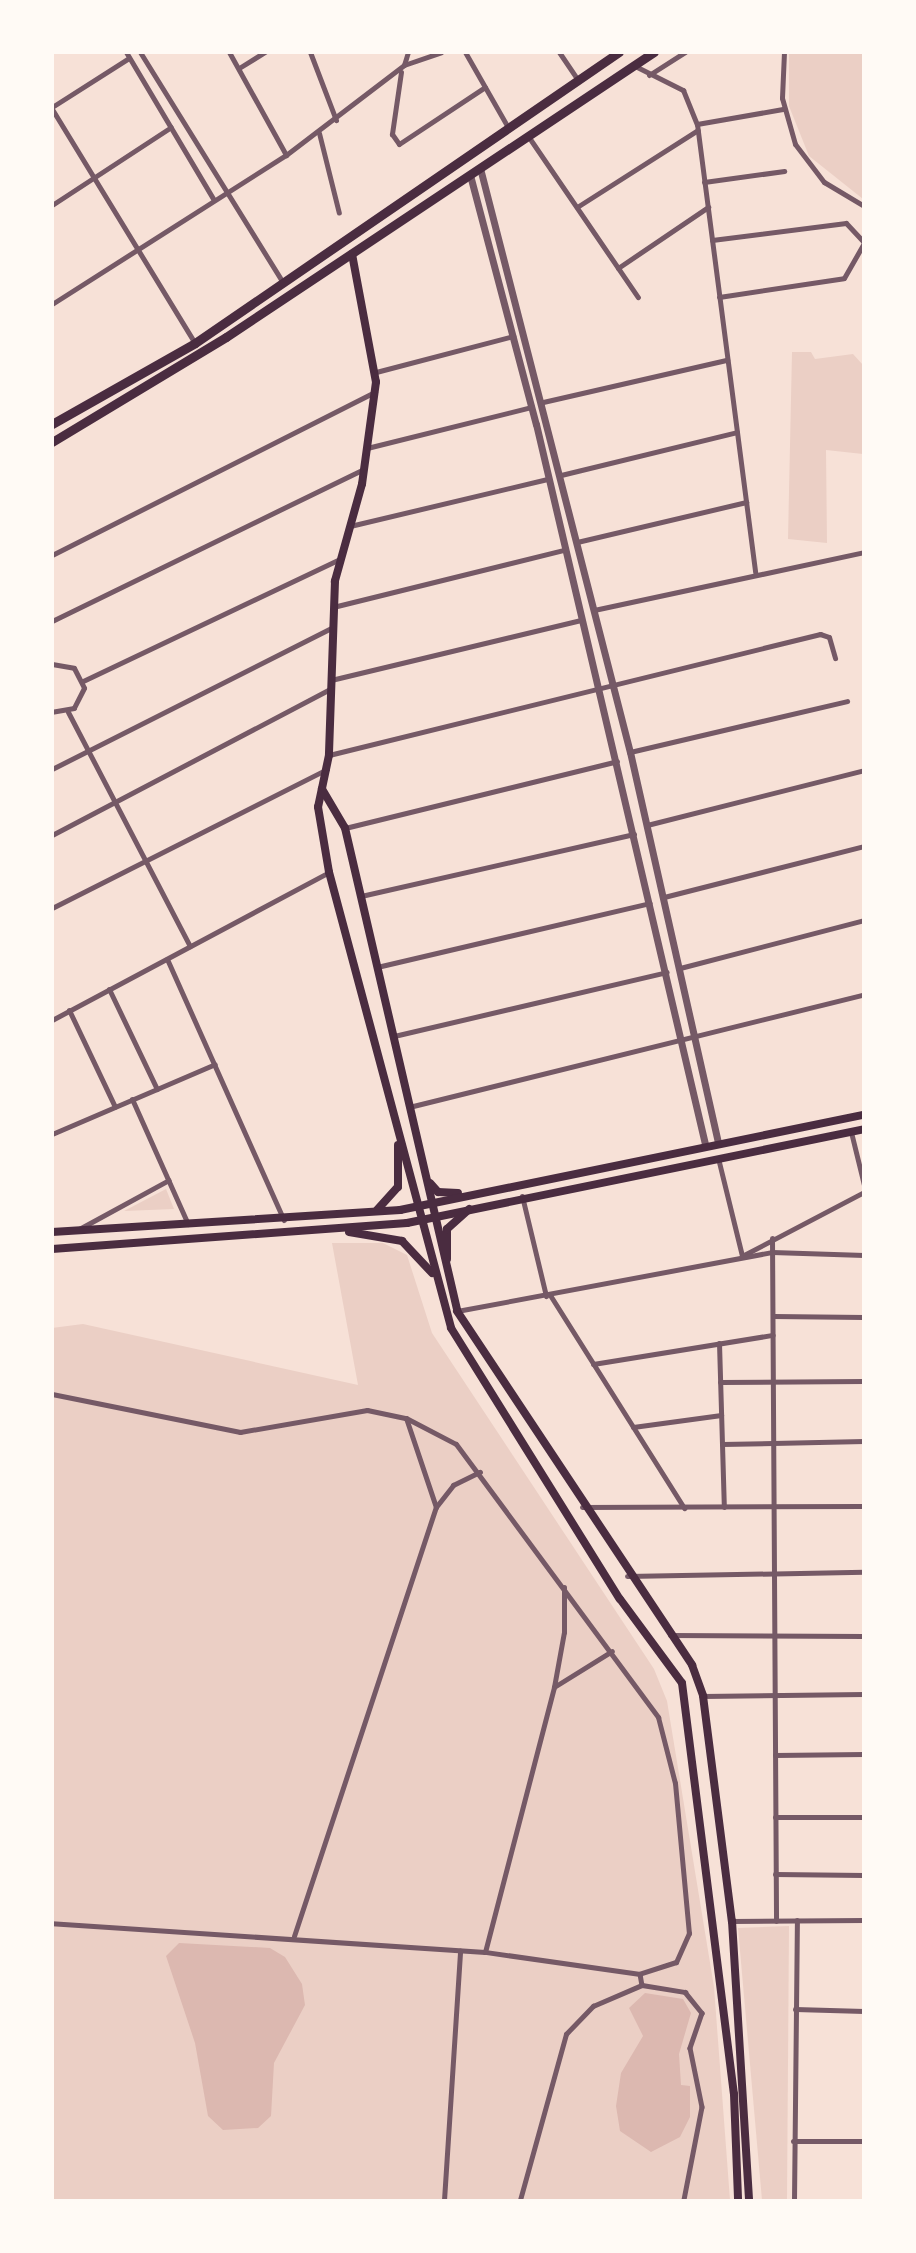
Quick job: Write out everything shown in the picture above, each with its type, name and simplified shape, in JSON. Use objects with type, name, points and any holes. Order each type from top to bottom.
[{"type":"main road","points":[[52,424],[195,343],[621,52],[635,66]]},
{"type":"main road","points":[[52,449],[352,254],[654,52]]},
{"type":"main road","points":[[601,65],[610,83]]},
{"type":"main road","points":[[352,254],[376,372],[368,448],[350,526],[338,560],[333,607],[329,755],[318,817],[328,872],[435,1278],[451,1328],[613,1588],[682,1683],[734,2094],[738,2200]]},
{"type":"main road","points":[[52,417],[80,408]]},
{"type":"main road","points":[[52,442],[96,419]]},
{"type":"main road","points":[[322,789],[345,828],[409,1107],[434,1203],[434,1218],[449,1286],[457,1311],[627,1576],[692,1665],[703,1696],[732,1921],[749,2200]]},
{"type":"main road","points":[[54,1229],[74,1231],[284,1220],[417,1207],[705,1143],[863,1115]]},
{"type":"main road","points":[[52,1249],[421,1221],[472,1206],[863,1129]]},
{"type":"main road","points":[[365,1213],[387,1204],[398,1187],[398,1132]]},
{"type":"main road","points":[[425,1174],[438,1192],[481,1191]]},
{"type":"main road","points":[[449,1286],[447,1229],[472,1206]]},
{"type":"main road","points":[[328,1229],[402,1241],[435,1278]]},
{"type":"street","points":[[140,52],[283,283]]},
{"type":"street","points":[[229,52],[286,155]]},
{"type":"street","points":[[239,68],[265,52]]},
{"type":"street","points":[[310,52],[336,120]]},
{"type":"street","points":[[408,52],[401,72],[392,134],[404,144],[485,87]]},
{"type":"street","points":[[404,65],[441,52]]},
{"type":"street","points":[[466,52],[509,129]]},
{"type":"street","points":[[559,52],[578,80]]},
{"type":"street","points":[[601,65],[610,52]]},
{"type":"street","points":[[649,75],[685,52]]},
{"type":"street","points":[[784,52],[783,109],[808,166],[863,206]]},
{"type":"street","points":[[195,343],[52,108],[128,55],[214,200]]},
{"type":"street","points":[[635,66],[683,90],[698,127],[755,572]]},
{"type":"street","points":[[52,304],[286,155],[401,72]]},
{"type":"street","points":[[578,207],[698,127],[783,109]]},
{"type":"street","points":[[52,205],[171,127]]},
{"type":"street","points":[[319,132],[339,213]]},
{"type":"street","points":[[528,136],[638,297]]},
{"type":"street","points":[[480,168],[543,402],[611,682],[631,752],[718,1141]]},
{"type":"street","points":[[705,182],[784,172]]},
{"type":"street","points":[[470,175],[532,407],[564,550],[635,834],[705,1143]]},
{"type":"street","points":[[618,268],[708,207]]},
{"type":"street","points":[[712,240],[846,223],[863,242],[844,278],[719,297]]},
{"type":"street","points":[[376,372],[513,336]]},
{"type":"street","points":[[543,402],[727,360]]},
{"type":"street","points":[[52,555],[375,392]]},
{"type":"street","points":[[368,448],[532,407]]},
{"type":"street","points":[[561,475],[737,432]]},
{"type":"street","points":[[52,621],[364,469]]},
{"type":"street","points":[[350,526],[548,479]]},
{"type":"street","points":[[577,542],[746,502]]},
{"type":"street","points":[[333,607],[564,550]]},
{"type":"street","points":[[594,610],[755,572],[863,552]]},
{"type":"street","points":[[83,681],[338,560]]},
{"type":"street","points":[[52,835],[330,684],[581,620]]},
{"type":"street","points":[[52,769],[332,627]]},
{"type":"street","points":[[329,755],[597,685],[823,634],[835,657]]},
{"type":"street","points":[[52,664],[68,664],[83,681],[80,703],[68,712],[52,712]]},
{"type":"street","points":[[631,752],[846,701]]},
{"type":"street","points":[[68,712],[119,800],[190,946]]},
{"type":"street","points":[[345,828],[617,761]]},
{"type":"street","points":[[52,908],[327,769]]},
{"type":"street","points":[[647,825],[863,770]]},
{"type":"street","points":[[361,896],[635,834]]},
{"type":"street","points":[[664,897],[863,846]]},
{"type":"street","points":[[52,1020],[328,872]]},
{"type":"street","points":[[377,967],[650,903]]},
{"type":"street","points":[[680,968],[863,920]]},
{"type":"street","points":[[167,958],[284,1220]]},
{"type":"street","points":[[394,1036],[667,972]]},
{"type":"street","points":[[109,989],[156,1089]]},
{"type":"street","points":[[409,1107],[863,994]]},
{"type":"street","points":[[69,1010],[115,1107]]},
{"type":"street","points":[[52,1133],[215,1064]]},
{"type":"street","points":[[132,1099],[188,1225]]},
{"type":"street","points":[[850,1132],[863,1185]]},
{"type":"street","points":[[718,1158],[742,1256]]},
{"type":"street","points":[[74,1231],[169,1181]]},
{"type":"street","points":[[742,1256],[863,1192]]},
{"type":"street","points":[[522,1196],[548,1295],[684,1508]]},
{"type":"street","points":[[850,1199],[863,1199]]},
{"type":"street","points":[[772,1238],[776,1921]]},
{"type":"street","points":[[457,1311],[763,1253],[863,1255]]},
{"type":"street","points":[[773,1316],[863,1317]]},
{"type":"street","points":[[593,1364],[773,1335]]},
{"type":"street","points":[[719,1343],[724,1507]]},
{"type":"street","points":[[720,1381],[863,1381]]},
{"type":"street","points":[[52,1394],[240,1432],[278,1429],[343,1409],[406,1418],[445,1436],[480,1472],[643,1690],[665,1737],[688,1924],[676,1962],[640,1974],[485,1952],[376,1949],[294,1936],[52,1923]]},
{"type":"street","points":[[633,1427],[721,1415]]},
{"type":"street","points":[[406,1418],[436,1507]]},
{"type":"street","points":[[722,1444],[863,1441]]},
{"type":"street","points":[[294,1936],[436,1507],[453,1485],[480,1472]]},
{"type":"street","points":[[582,1507],[863,1506]]},
{"type":"street","points":[[627,1576],[774,1571],[863,1572]]},
{"type":"street","points":[[485,1952],[554,1687],[564,1632],[563,1584]]},
{"type":"street","points":[[670,1635],[863,1636]]},
{"type":"street","points":[[554,1687],[612,1651]]},
{"type":"street","points":[[703,1696],[863,1694]]},
{"type":"street","points":[[775,1755],[863,1755]]},
{"type":"street","points":[[775,1817],[863,1817]]},
{"type":"street","points":[[775,1874],[863,1875]]},
{"type":"street","points":[[793,2200],[797,1920]]},
{"type":"street","points":[[732,1921],[863,1920]]},
{"type":"street","points":[[444,2200],[460,1951]]},
{"type":"street","points":[[640,1974],[642,1985]]},
{"type":"street","points":[[520,2200],[566,2034],[593,2006],[642,1985],[685,1992],[702,2013],[690,2048],[702,2107],[684,2200]]},
{"type":"street","points":[[795,2009],[863,2011]]},
{"type":"street","points":[[793,2141],[863,2141]]},
{"type":"shaded area","points":[[789,53],[863,53],[863,199],[809,156],[789,106]]},
{"type":"shaded area","points":[[792,352],[811,352],[815,359],[853,354],[863,365],[863,454],[826,450],[827,543],[788,539]]},
{"type":"shaded area","points":[[166,1189],[174,1209],[124,1211]]},
{"type":"shaded area","points":[[332,1243],[383,1243],[407,1255],[432,1333],[654,1669],[667,1701],[714,1987],[730,2200],[53,2200],[52,1328],[83,1324],[358,1385]]},
{"type":"shaded area","points":[[789,1926],[787,2200],[762,2200],[738,1928]]},
{"type":"shaded area","points":[[179,1943],[270,1948],[285,1957],[302,1984],[305,2005],[274,2063],[271,2116],[258,2128],[223,2130],[208,2116],[195,2043],[166,1956]]},
{"type":"shaded area","points":[[645,1993],[683,1999],[691,2013],[679,2054],[681,2085],[690,2086],[690,2117],[680,2137],[651,2152],[620,2131],[616,2106],[621,2073],[643,2036],[629,2008]]}]
